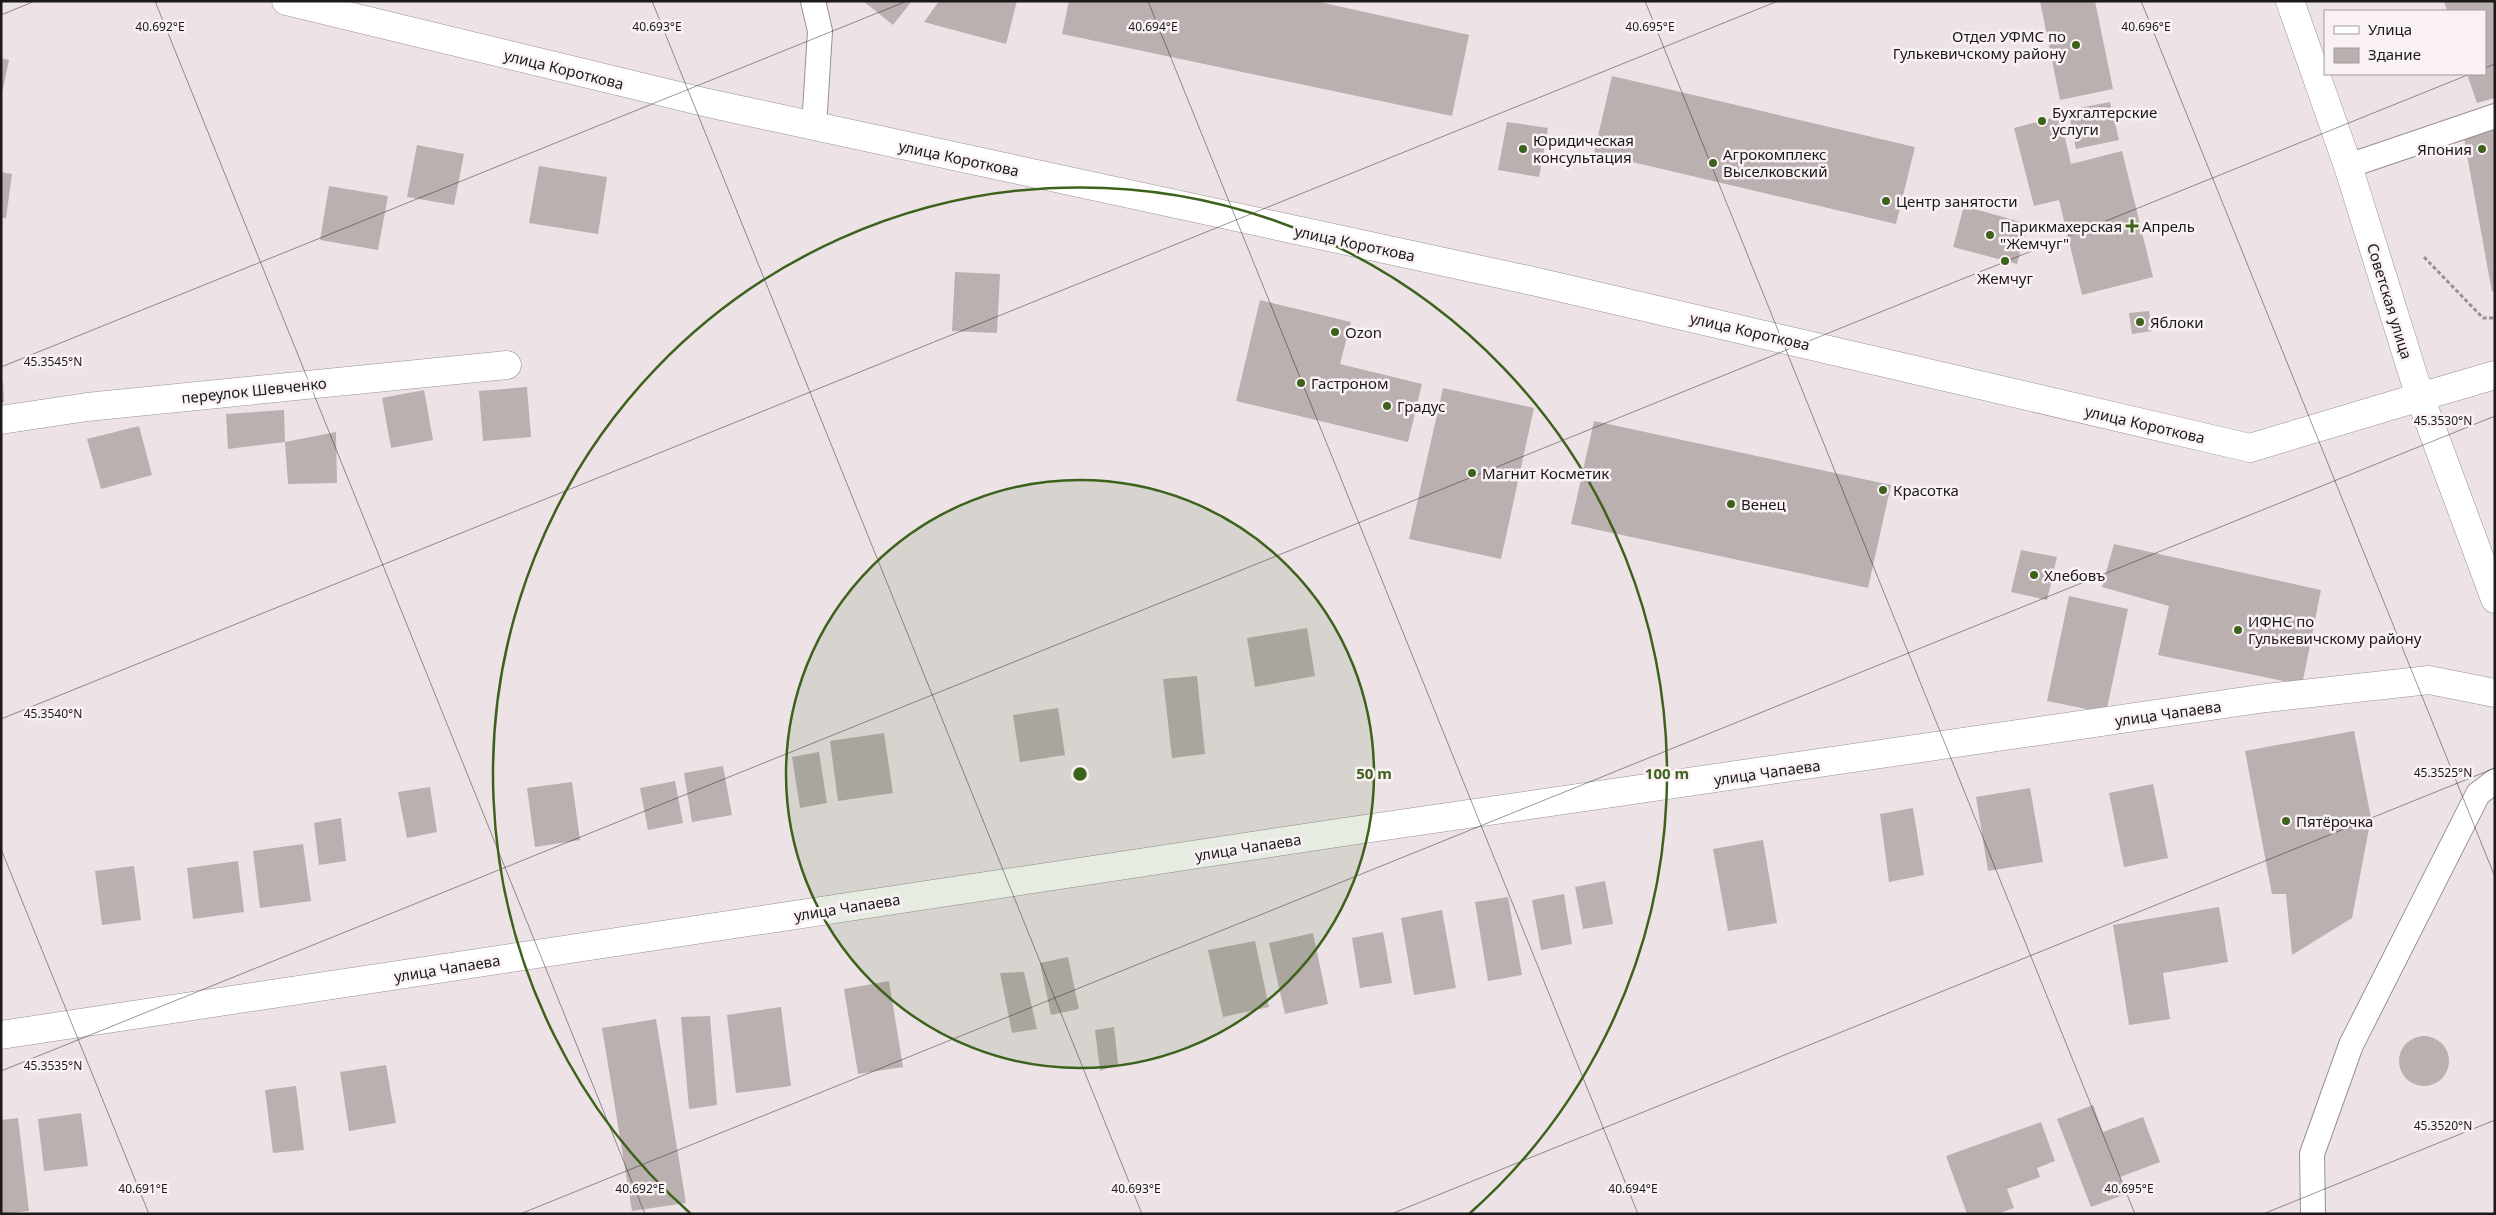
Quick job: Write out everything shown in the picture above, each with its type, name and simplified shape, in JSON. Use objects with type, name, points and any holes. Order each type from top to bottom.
[{"type":"street","name":"улица Короткова","points":[[286,1],[698,101],[1538,282],[2250,448],[2420,397]]},
{"type":"street","name":"Советская улица","points":[[2290,1],[2348,166],[2420,397],[2495,599]]},
{"type":"street","name":"переулок Шевченко","points":[[1,420],[87,407],[507,365]]},
{"type":"street","points":[[2420,397],[2495,375]]},
{"type":"street","name":"улица Чапаева","points":[[1,1035],[1324,835],[2266,698],[2429,680],[2495,693]]},
{"type":"lane","points":[[814,1],[820,31],[814,127]]},
{"type":"lane","points":[[2348,166],[2495,116]]},
{"type":"lane","points":[[2314,1214],[2312,1154],[2352,1046],[2478,794],[2495,781]]},
{"type":"path","points":[[2424,257],[2483,318],[2495,318]]},
{"type":"building","points":[[863,1],[912,1],[893,25]]},
{"type":"building","points":[[939,1],[1017,1],[1006,44],[924,22]]},
{"type":"building","points":[[1069,1],[1315,1],[1469,35],[1452,116],[1062,34]]},
{"type":"building","name":"Отдел УФМС по Гулькевичскому району","points":[[2040,1],[2095,1],[2113,89],[2060,100]]},
{"type":"building","points":[[2444,1],[2495,1],[2495,98],[2477,103],[2467,75],[2486,75],[2486,10],[2447,10]]},
{"type":"building","points":[[1,58],[9,60],[2,93],[1,93]]},
{"type":"building","points":[[1612,76],[1915,147],[1896,224],[1594,153]]},
{"type":"building","points":[[2110,102],[2119,140],[2076,149],[2068,110]]},
{"type":"building","points":[[2060,116],[2071,164],[2122,151],[2153,277],[2082,295],[2059,200],[2034,206],[2014,128]]},
{"type":"building","name":"Юридическая консультация","points":[[1507,122],[1548,128],[1539,177],[1498,170]]},
{"type":"building","points":[[2495,127],[2495,291],[2492,292],[2463,133]]},
{"type":"building","points":[[417,145],[464,154],[454,205],[407,197]]},
{"type":"building","points":[[539,166],[607,177],[598,234],[529,223]]},
{"type":"building","points":[[1,172],[12,174],[6,218],[1,218]]},
{"type":"building","points":[[329,186],[388,196],[378,250],[320,240]]},
{"type":"building","name":"Парикмахерская \"Жемчуг\"","points":[[1964,206],[2028,224],[2017,264],[1953,247]]},
{"type":"building","points":[[955,272],[1000,274],[997,333],[952,331]]},
{"type":"building","points":[[1260,300],[1351,322],[1340,364],[1422,384],[1408,442],[1236,401]]},
{"type":"building","name":"Яблоки","points":[[2149,311],[2152,331],[2132,334],[2129,313]]},
{"type":"building","points":[[1,382],[3,382],[4,402],[1,402]]},
{"type":"building","points":[[527,387],[531,437],[483,441],[479,391]]},
{"type":"building","points":[[1443,388],[1534,408],[1501,559],[1409,539]]},
{"type":"building","points":[[424,390],[433,440],[391,448],[382,398]]},
{"type":"building","points":[[284,410],[285,442],[228,449],[226,414]]},
{"type":"building","name":"Венец","points":[[1594,421],[1891,485],[1868,588],[1571,524]]},
{"type":"building","points":[[139,426],[152,475],[101,489],[87,439]]},
{"type":"building","points":[[336,432],[337,483],[288,484],[285,442]]},
{"type":"building","name":"ИФНС по Гулькевичскому району","points":[[2114,544],[2321,590],[2302,685],[2158,655],[2169,606],[2102,587]]},
{"type":"building","points":[[2021,550],[2057,557],[2047,600],[2011,592]]},
{"type":"building","points":[[2069,596],[2128,609],[2106,713],[2047,701]]},
{"type":"building","points":[[1307,628],[1315,676],[1255,687],[1247,638]]},
{"type":"building","points":[[1197,676],[1205,754],[1172,758],[1163,679]]},
{"type":"building","points":[[1058,708],[1065,755],[1020,762],[1013,715]]},
{"type":"building","points":[[2354,731],[2371,818],[2352,918],[2292,955],[2286,894],[2272,894],[2245,751]]},
{"type":"building","points":[[884,733],[893,793],[838,801],[830,741]]},
{"type":"building","points":[[819,752],[827,803],[800,808],[792,757]]},
{"type":"building","points":[[723,766],[732,815],[692,822],[684,773]]},
{"type":"building","points":[[675,781],[683,823],[648,830],[640,788]]},
{"type":"building","points":[[572,782],[580,840],[535,847],[527,788]]},
{"type":"building","points":[[2153,784],[2168,858],[2124,867],[2109,793]]},
{"type":"building","points":[[430,787],[437,832],[407,838],[398,792]]},
{"type":"building","points":[[2030,788],[2043,862],[1988,871],[1976,797]]},
{"type":"building","points":[[1913,808],[1924,875],[1889,882],[1880,814]]},
{"type":"building","points":[[341,818],[346,861],[319,865],[314,823]]},
{"type":"building","points":[[1763,840],[1777,923],[1728,931],[1713,849]]},
{"type":"building","points":[[303,844],[311,901],[260,908],[253,851]]},
{"type":"building","points":[[238,861],[244,912],[193,919],[187,868]]},
{"type":"building","points":[[134,866],[141,920],[102,925],[95,871]]},
{"type":"building","points":[[1605,881],[1613,924],[1583,929],[1575,887]]},
{"type":"building","points":[[1564,894],[1572,944],[1541,950],[1532,900]]},
{"type":"building","points":[[1508,897],[1522,975],[1488,981],[1475,902]]},
{"type":"building","points":[[2219,907],[2228,962],[2163,973],[2170,1019],[2129,1025],[2113,925]]},
{"type":"building","points":[[1442,910],[1456,988],[1414,995],[1401,918]]},
{"type":"building","points":[[1383,932],[1392,983],[1360,988],[1352,938]]},
{"type":"building","points":[[1313,933],[1328,1004],[1285,1014],[1269,943]]},
{"type":"building","points":[[1255,941],[1269,1007],[1223,1017],[1208,950]]},
{"type":"building","points":[[1068,957],[1079,1009],[1051,1015],[1040,963]]},
{"type":"building","points":[[1024,972],[1037,1029],[1012,1033],[1000,973]]},
{"type":"building","points":[[889,981],[903,1067],[858,1074],[844,989]]},
{"type":"building","points":[[781,1007],[791,1086],[736,1093],[727,1015]]},
{"type":"building","points":[[710,1016],[717,1105],[689,1109],[681,1017]]},
{"type":"building","points":[[656,1019],[686,1203],[632,1211],[602,1028]]},
{"type":"building","points":[[1114,1027],[1118,1064],[1100,1071],[1095,1030]]},
{"type":"building","points":[[2424,1036],[2434,1038],[2442,1043],[2447,1051],[2449,1061],[2447,1071],[2442,1079],[2434,1084],[2424,1086],[2414,1084],[2406,1079],[2401,1071],[2399,1061],[2401,1051],[2406,1043],[2414,1038]]},
{"type":"building","points":[[386,1065],[396,1123],[349,1131],[340,1072]]},
{"type":"building","points":[[296,1086],[304,1150],[273,1153],[265,1090]]},
{"type":"building","points":[[2093,1105],[2103,1132],[2143,1117],[2160,1162],[2120,1177],[2126,1194],[2091,1207],[2057,1119]]},
{"type":"building","points":[[81,1113],[88,1166],[44,1171],[38,1119]]},
{"type":"building","points":[[18,1118],[29,1211],[1,1214],[1,1120]]},
{"type":"building","points":[[2041,1122],[2055,1161],[2037,1168],[2040,1177],[2007,1189],[2014,1208],[1997,1214],[1967,1214],[1946,1156]]},
{"type":"place","name":"Отдел УФМС по Гулькевичскому району","points":[[2076,45]]},
{"type":"place","name":"Бухгалтерские услуги","points":[[2042,121]]},
{"type":"place","name":"Юридическая консультация","points":[[1523,149]]},
{"type":"place","name":"Япония","points":[[2482,149]]},
{"type":"place","name":"Агрокомплекс Выселковский","points":[[1713,163]]},
{"type":"place","name":"Центр занятости","points":[[1886,201]]},
{"type":"place","name":"Апрель","points":[[2132,226]]},
{"type":"place","name":"Парикмахерская \"Жемчуг\"","points":[[1990,235]]},
{"type":"place","name":"Жемчуг","points":[[2005,261]]},
{"type":"place","name":"Яблоки","points":[[2140,322]]},
{"type":"place","name":"Ozon","points":[[1335,332]]},
{"type":"place","name":"Гастроном","points":[[1301,383]]},
{"type":"place","name":"Градус","points":[[1387,406]]},
{"type":"place","name":"Магнит Косметик","points":[[1472,473]]},
{"type":"place","name":"Красотка","points":[[1883,490]]},
{"type":"place","name":"Венец","points":[[1731,504]]},
{"type":"place","name":"Хлебовъ","points":[[2034,575]]},
{"type":"place","name":"ИФНС по Гулькевичскому району","points":[[2238,630]]},
{"type":"place","name":"Пятёрочка","points":[[2286,821]]}]
